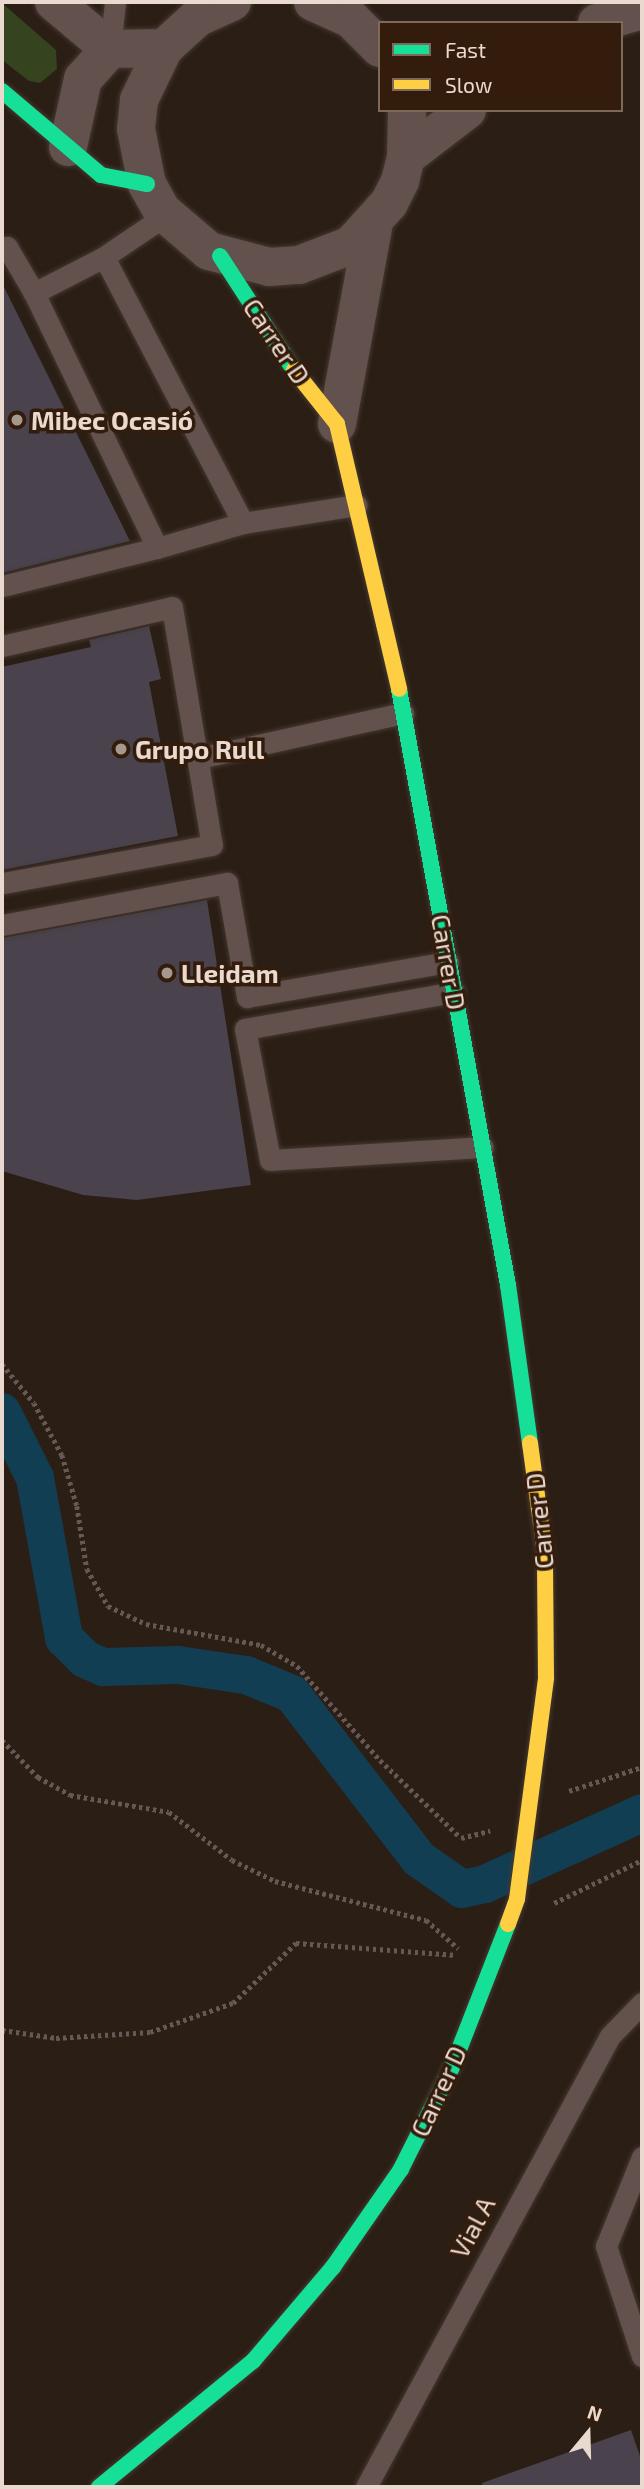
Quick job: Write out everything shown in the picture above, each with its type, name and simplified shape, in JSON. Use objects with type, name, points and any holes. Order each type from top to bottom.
[{"type":"street","points":[[54,2],[110,49],[163,48]]},
{"type":"street","points":[[317,2],[351,19],[378,44]]},
{"type":"street","points":[[223,3],[189,24],[163,48],[139,100],[138,148],[157,200],[184,234],[220,256],[269,267],[299,265],[351,245],[389,203],[406,157],[407,112]]},
{"type":"street","points":[[604,21],[642,10]]},
{"type":"street","points":[[68,147],[83,79],[110,49]]},
{"type":"street","points":[[2,91],[101,175],[157,200]]},
{"type":"street","points":[[406,157],[464,112]]},
{"type":"street","name":"Carrer D","points":[[337,424],[374,222]]},
{"type":"street","name":"Carrer D","points":[[99,2487],[253,2361],[333,2267],[401,2169],[453,2065],[517,1899],[531,1811],[546,1678],[545,1553],[508,1285],[403,713],[358,505],[337,424],[280,353],[220,256]]},
{"type":"lane","points":[[110,49],[115,2]]},
{"type":"lane","points":[[34,293],[104,257],[157,200]]},
{"type":"lane","points":[[2,250],[6,247],[34,293],[157,548]]},
{"type":"lane","points":[[104,257],[243,523]]},
{"type":"lane","points":[[2,586],[157,548],[243,523],[358,505]]},
{"type":"lane","points":[[2,646],[172,607],[212,845],[2,883]]},
{"type":"lane","points":[[199,758],[403,713]]},
{"type":"lane","points":[[2,925],[227,883],[247,997],[448,961]]},
{"type":"lane","points":[[454,992],[245,1029],[270,1160],[483,1147]]},
{"type":"lane","name":"Vial A","points":[[366,2487],[610,2036],[642,2003]]},
{"type":"lane","points":[[642,2157],[606,2246],[642,2356]]},
{"type":"path","points":[[2,1364],[34,1403],[62,1455],[77,1506],[87,1569],[108,1606],[146,1624],[261,1645],[297,1666],[380,1760],[460,1838],[494,1830],[589,1781],[642,1767]]},
{"type":"path","points":[[2,1740],[38,1777],[70,1795],[170,1812],[232,1860],[275,1881],[426,1920],[470,1958]]},
{"type":"path","points":[[510,1920],[642,1860]]},
{"type":"path","points":[[2,2030],[56,2038],[150,2032],[233,2003],[296,1943],[470,1958],[492,1963]]},
{"type":"green space","points":[[2,3],[56,50],[57,69],[40,83],[29,81],[2,60]]},
{"type":"building","points":[[2,283],[130,541],[2,573]]},
{"type":"building","points":[[149,626],[161,679],[149,682],[178,836],[2,870],[2,667],[91,647],[89,640]]},
{"type":"building","points":[[207,900],[251,1185],[137,1200],[83,1195],[2,1171],[2,938]]},
{"type":"building","points":[[631,2430],[642,2462],[642,2487],[483,2487],[482,2483]]},
{"type":"waterway","points":[[2,1412],[35,1478],[64,1638],[85,1659],[103,1667],[178,1665],[246,1675],[292,1694],[419,1859],[462,1889],[485,1884],[642,1813]]},
{"type":"traffic: fast","points":[[2,91],[101,175],[147,184]]},
{"type":"traffic: fast","points":[[220,256],[294,370]]},
{"type":"traffic: fast","points":[[399,689],[508,1285],[530,1443]]},
{"type":"traffic: fast","points":[[99,2487],[253,2361],[333,2267],[401,2169],[453,2065],[508,1924]]},
{"type":"traffic: slow","points":[[294,370],[337,424],[399,689]]},
{"type":"traffic: slow","points":[[508,1924],[517,1899],[546,1678],[545,1554],[530,1443]]},
{"type":"place","name":"Mibec Ocasió","points":[[17,420]]},
{"type":"place","name":"Grupo Rull","points":[[121,749]]},
{"type":"place","name":"Lleidam","points":[[167,973]]}]
